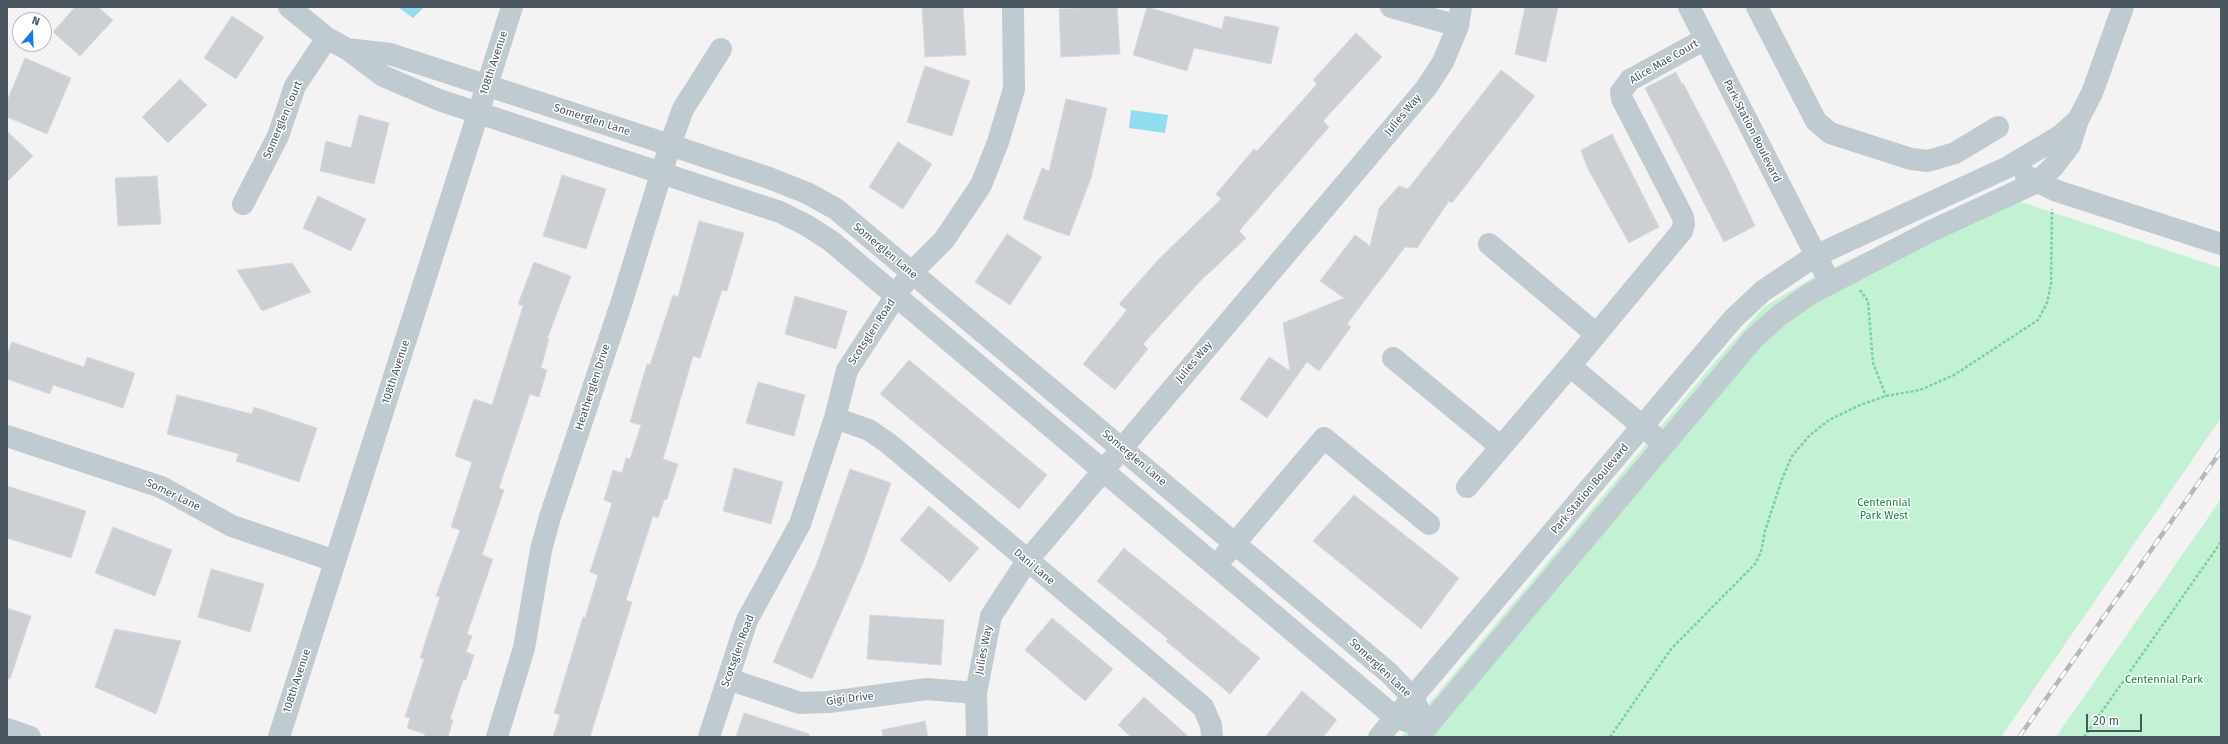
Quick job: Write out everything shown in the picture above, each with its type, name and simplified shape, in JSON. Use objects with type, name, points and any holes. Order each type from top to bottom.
[{"type":"street","name":"Somerglen Lane","points":[[289,7],[326,38],[347,49],[383,76],[478,115],[780,212],[806,224],[831,241],[1103,469],[1396,718],[1423,732]]},
{"type":"street","name":"108th Avenue","points":[[279,737],[512,7]]},
{"type":"street","name":"Scotsglen Road","points":[[709,737],[747,620],[800,524],[834,418],[847,370],[911,273],[944,240],[981,185],[998,142],[1014,89],[1014,7]]},
{"type":"street","points":[[1391,7],[1459,17]]},
{"type":"street","name":"Park Station Boulevard","points":[[1689,7],[1830,283]]},
{"type":"street","points":[[1757,7],[1816,121],[1830,133],[1911,160],[1928,161],[1955,153],[1998,127]]},
{"type":"street","points":[[1423,732],[1754,338],[1780,315],[1830,283],[1930,232],[2037,182],[2053,167],[2070,145],[2078,120],[2092,93],[2123,7]]},
{"type":"street","name":"Julies Way","points":[[977,737],[976,693],[991,616],[1027,560],[1426,88],[1443,62],[1459,17]]},
{"type":"street","name":"Somerglen Court","points":[[243,204],[278,136],[295,86],[326,38]]},
{"type":"street","name":"Alice Mae Court","points":[[1596,334],[1682,231],[1684,224],[1683,217],[1622,99],[1621,92],[1630,80],[1705,39]]},
{"type":"street","name":"Somerglen Lane","points":[[347,49],[390,54],[670,144],[769,178],[807,193],[836,209],[1389,673],[1413,698],[1423,732]]},
{"type":"street","name":"Heatherglen Drive","points":[[497,737],[524,648],[541,550],[550,517],[622,301],[670,144],[683,110],[721,49]]},
{"type":"street","points":[[1815,256],[2008,167],[2060,136],[2078,120]]},
{"type":"street","points":[[2008,167],[2057,191],[2221,244]]},
{"type":"street","points":[[1467,487],[1596,334],[1489,244]]},
{"type":"street","name":"Park Station Boulevard","points":[[1379,737],[1733,319],[1763,291],[1815,256]]},
{"type":"street","points":[[1394,358],[1501,447]]},
{"type":"street","points":[[1570,366],[1665,445]]},
{"type":"street","name":"Dani Lane","points":[[834,418],[869,430],[888,443],[1203,707],[1211,725],[1212,737]]},
{"type":"street","name":"Somer Lane","points":[[7,436],[161,487],[232,526],[335,561]]},
{"type":"street","points":[[1216,565],[1324,438],[1429,524]]},
{"type":"street","name":"Gigi Drive","points":[[728,679],[800,703],[830,702],[926,689],[976,693]]},
{"type":"street","points":[[7,729],[30,737]]},
{"type":"path","points":[[1610,737],[1671,649],[1755,564],[1761,552],[1765,531],[1782,479],[1792,456],[1810,435],[1829,420],[1860,405],[1886,396],[1920,390],[1954,375],[2038,320],[2047,303],[2051,284],[2053,245],[2052,205],[2059,207]]},
{"type":"path","points":[[1852,272],[1868,301],[1873,363],[1886,396]]},
{"type":"path","points":[[2084,737],[2221,542]]},
{"type":"green space","name":"Centennial Park West","points":[[1991,192],[2221,268],[2221,418],[2001,737],[1401,737],[1720,356],[1764,307],[1814,277]]},
{"type":"green space","name":"Centennial Park","points":[[2221,499],[2221,737],[2056,737]]},
{"type":"water","points":[[398,7],[424,7],[413,18]]},
{"type":"water","points":[[1131,110],[1168,115],[1165,133],[1129,128]]},
{"type":"building","points":[[75,7],[98,7],[113,20],[80,56],[53,32]]},
{"type":"building","points":[[922,7],[963,7],[966,55],[925,57]]},
{"type":"building","points":[[1117,7],[1120,54],[1061,57],[1059,9]]},
{"type":"building","points":[[1147,7],[1222,29],[1225,16],[1279,27],[1271,64],[1194,48],[1187,71],[1133,55]]},
{"type":"building","points":[[1525,7],[1558,7],[1546,62],[1515,54]]},
{"type":"building","points":[[232,16],[264,37],[236,79],[204,58]]},
{"type":"building","points":[[1356,33],[1382,57],[1323,121],[1329,127],[1239,231],[1246,238],[1206,275],[1143,344],[1148,349],[1115,390],[1083,364],[1127,310],[1119,304],[1158,260],[1221,199],[1216,194],[1254,149],[1257,151],[1317,84],[1313,80]]},
{"type":"building","points":[[25,58],[71,78],[47,134],[7,117],[7,101]]},
{"type":"building","points":[[925,66],[970,81],[952,136],[907,122]]},
{"type":"building","points":[[1501,70],[1535,96],[1452,203],[1449,201],[1417,248],[1405,247],[1347,324],[1351,327],[1319,371],[1307,362],[1267,418],[1240,399],[1269,357],[1290,371],[1283,323],[1344,298],[1320,281],[1355,235],[1370,246],[1379,208],[1399,186],[1408,189]]},
{"type":"building","points":[[1676,72],[1725,163],[1755,226],[1724,242],[1645,88]]},
{"type":"building","points":[[180,79],[207,105],[168,143],[142,117]]},
{"type":"building","points":[[1066,99],[1107,108],[1091,178],[1069,236],[1023,219],[1042,168],[1049,171]]},
{"type":"building","points":[[359,115],[389,123],[374,184],[320,171],[326,141],[351,148]]},
{"type":"building","points":[[7,131],[33,156],[7,182]]},
{"type":"building","points":[[1612,134],[1659,227],[1629,243],[1587,167],[1581,150]]},
{"type":"building","points":[[898,142],[932,164],[903,209],[869,187]]},
{"type":"building","points":[[562,175],[606,189],[586,249],[543,236]]},
{"type":"building","points":[[157,176],[161,224],[118,226],[115,178]]},
{"type":"building","points":[[318,196],[366,219],[351,251],[303,228]]},
{"type":"building","points":[[699,221],[744,233],[727,291],[722,290],[700,358],[693,356],[663,459],[678,464],[667,499],[664,500],[658,518],[653,516],[626,600],[632,602],[590,737],[553,737],[560,715],[554,713],[583,617],[585,618],[598,575],[590,572],[612,503],[604,500],[613,470],[622,473],[626,458],[630,459],[641,425],[630,422],[647,364],[650,365],[673,295],[678,297]]},
{"type":"building","points":[[1007,234],[1042,257],[1010,305],[975,282]]},
{"type":"building","points":[[534,262],[571,276],[547,339],[549,339],[541,368],[547,370],[539,397],[530,394],[499,488],[504,490],[482,555],[493,559],[467,634],[472,636],[466,652],[474,655],[466,680],[463,680],[450,719],[453,720],[448,737],[424,737],[425,734],[407,728],[410,718],[405,717],[424,659],[420,658],[440,597],[436,596],[460,530],[451,527],[472,462],[455,456],[474,399],[492,405],[523,306],[518,304]]},
{"type":"building","points":[[292,263],[311,292],[262,311],[237,270]]},
{"type":"building","points":[[795,296],[847,311],[836,349],[785,334]]},
{"type":"building","points":[[12,342],[84,367],[87,357],[135,373],[123,408],[53,385],[50,394],[7,379],[7,355]]},
{"type":"building","points":[[909,360],[1047,475],[1019,509],[880,394]]},
{"type":"building","points":[[758,382],[805,395],[794,436],[746,423]]},
{"type":"building","points":[[177,395],[252,414],[254,407],[317,428],[299,482],[236,461],[239,454],[167,434]]},
{"type":"building","points":[[734,468],[783,482],[771,524],[723,511]]},
{"type":"building","points":[[850,469],[891,483],[863,563],[812,679],[773,662],[817,563]]},
{"type":"building","points":[[7,486],[86,511],[71,558],[7,538]]},
{"type":"building","points":[[1354,495],[1459,578],[1421,629],[1313,541]]},
{"type":"building","points":[[929,506],[979,548],[950,582],[900,540]]},
{"type":"building","points":[[113,527],[172,550],[155,596],[95,573]]},
{"type":"building","points":[[1124,548],[1260,658],[1230,694],[1166,641],[1168,639],[1097,581]]},
{"type":"building","points":[[211,569],[264,584],[250,632],[198,617]]},
{"type":"building","points":[[7,608],[31,616],[10,679],[7,679]]},
{"type":"building","points":[[870,615],[944,620],[941,665],[867,659]]},
{"type":"building","points":[[1052,618],[1113,669],[1085,701],[1025,650]]},
{"type":"building","points":[[115,629],[181,641],[156,714],[95,687]]},
{"type":"building","points":[[1302,691],[1337,720],[1323,737],[1265,737]]},
{"type":"building","points":[[1144,697],[1189,737],[1131,737],[1118,725]]},
{"type":"building","points":[[744,713],[809,734],[809,737],[736,737]]},
{"type":"building","points":[[925,721],[928,737],[883,737],[882,730]]},
{"type":"railway","points":[[2019,737],[2221,451]]}]
